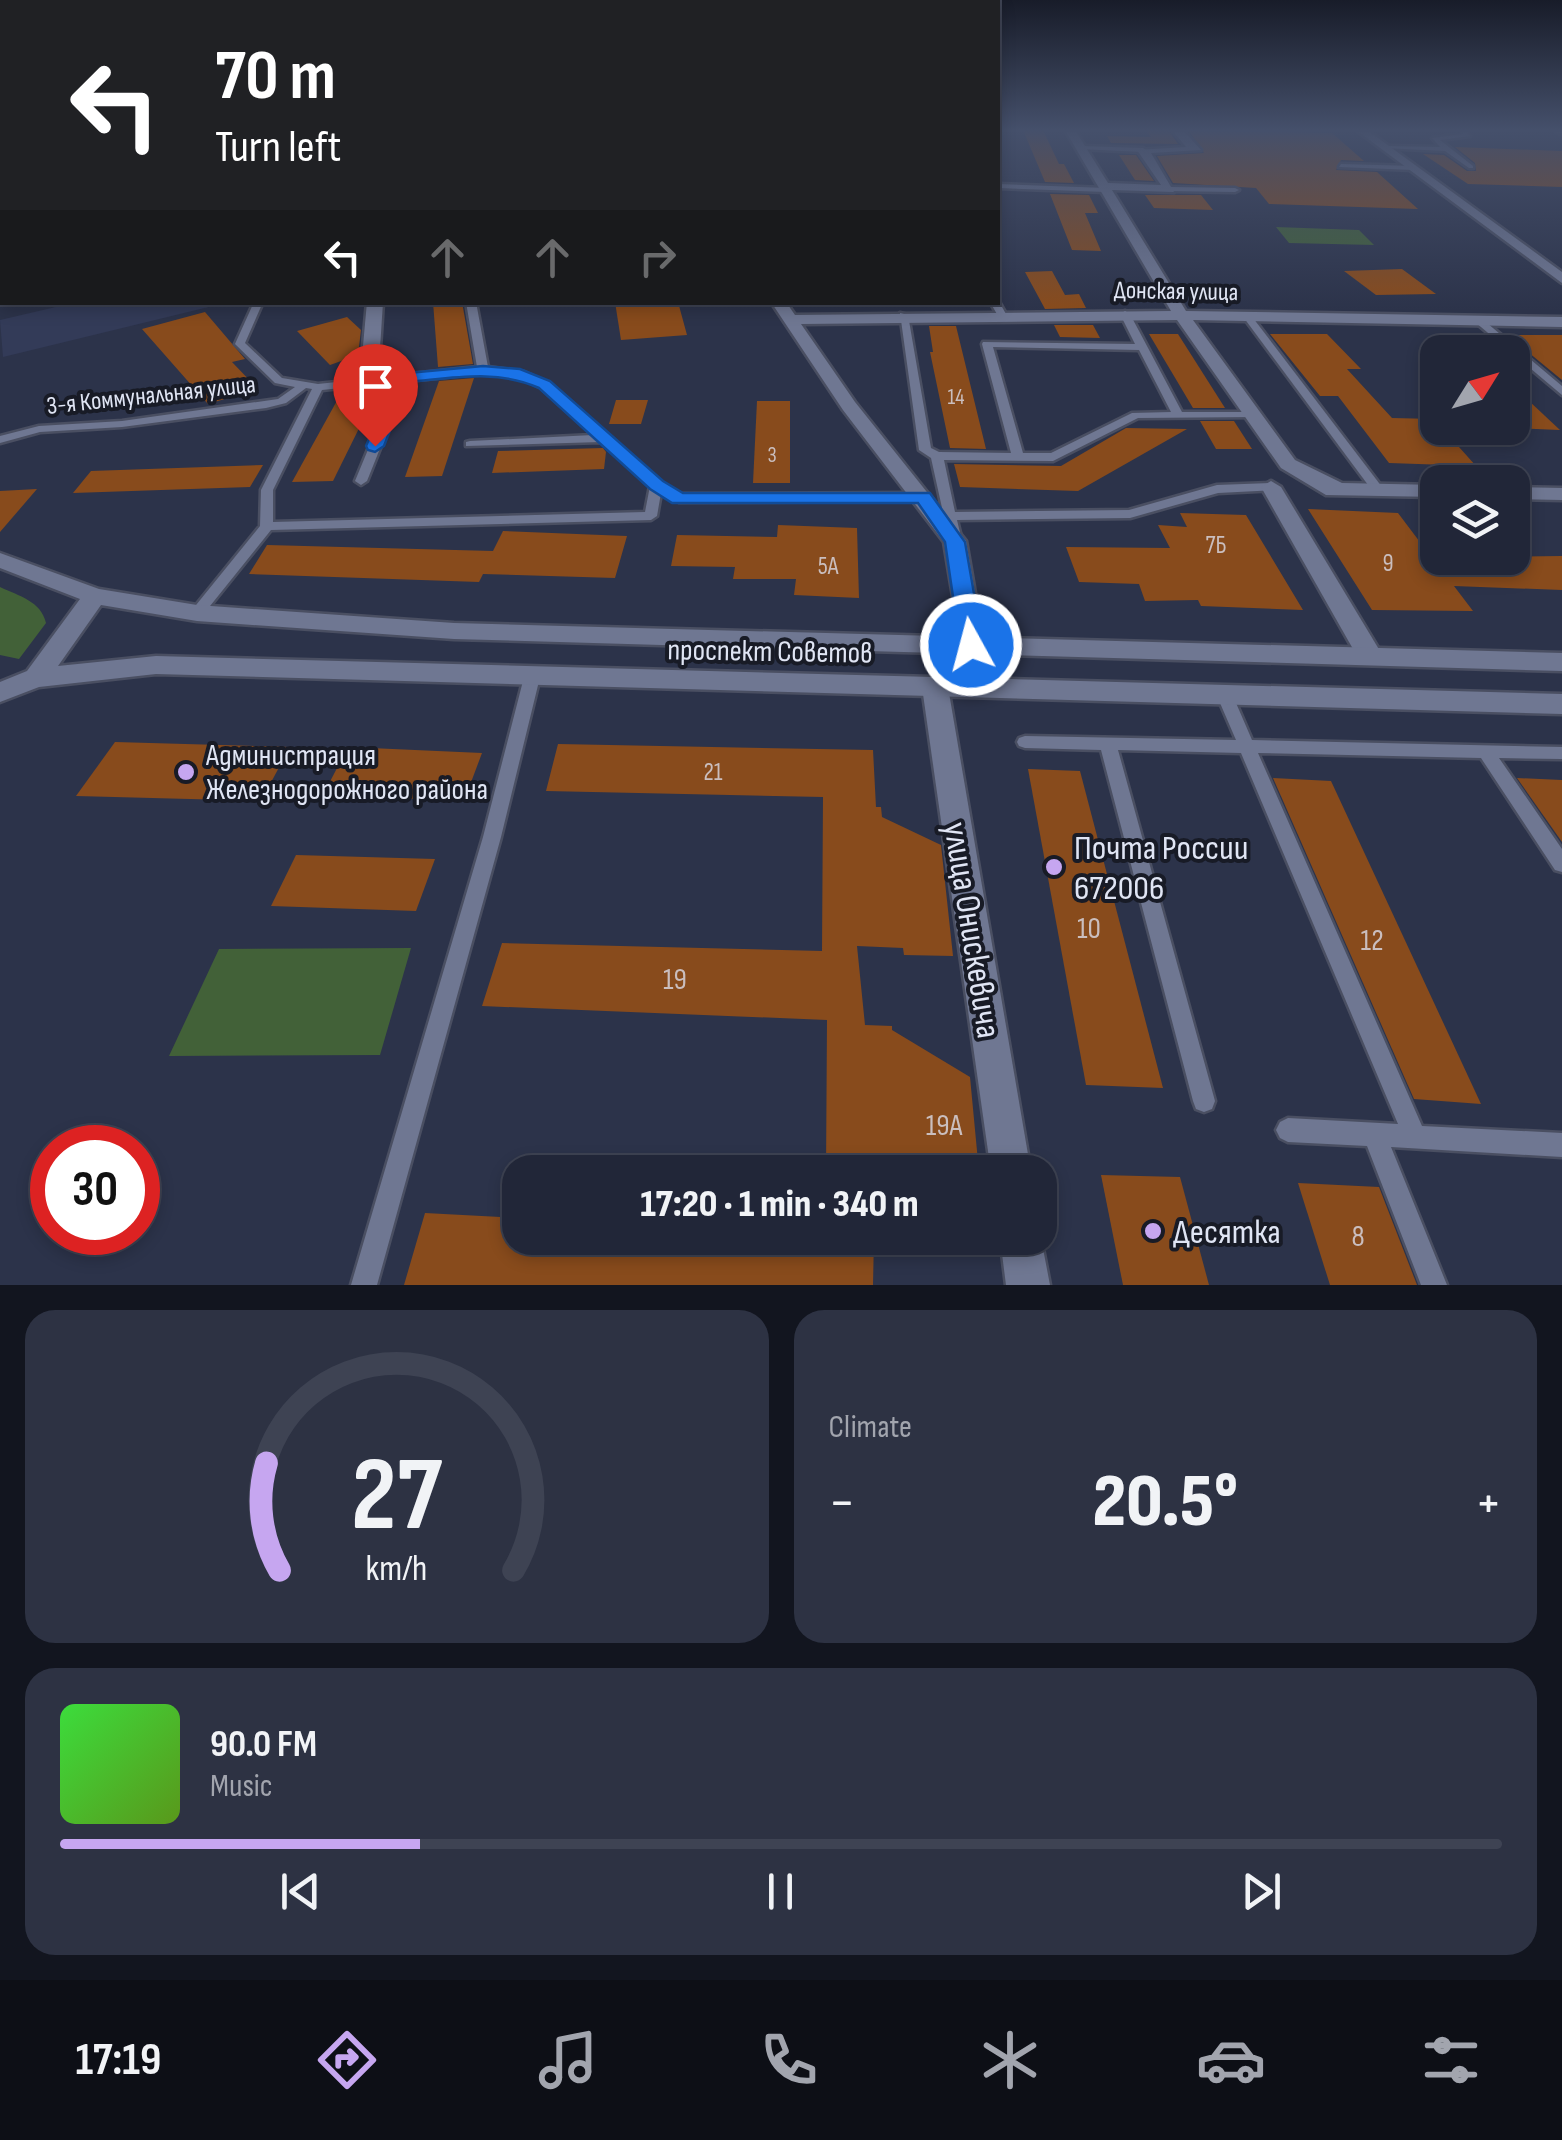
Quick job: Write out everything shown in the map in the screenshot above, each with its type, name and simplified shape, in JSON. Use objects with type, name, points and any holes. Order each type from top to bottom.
[{"type":"street","points":[[1106,190],[1181,314],[1288,464],[1338,489]]},
{"type":"street","points":[[1443,190],[1562,279]]},
{"type":"street","points":[[369,379],[375,305]]},
{"type":"street","name":"Донская улица","points":[[783,311],[903,315],[998,308],[1562,322]]},
{"type":"street","points":[[783,311],[848,406],[924,497],[955,542],[971,645]]},
{"type":"street","points":[[1270,487],[1286,477],[1288,464]]},
{"type":"street","points":[[1270,487],[1420,491]]},
{"type":"street","points":[[1270,487],[1370,656]]},
{"type":"street","points":[[1530,493],[1562,494]]},
{"type":"street","name":"проспект Советов","points":[[0,560],[96,596],[197,613],[454,631],[1562,662]]},
{"type":"street","points":[[36,678],[96,596]]},
{"type":"street","name":"проспект Советов","points":[[0,692],[36,678],[156,665],[1562,704]]},
{"type":"street","name":"улица Онискевича","points":[[935,688],[1008,1155]]},
{"type":"street","points":[[1024,1255],[1028,1285]]},
{"type":"lane","points":[[258,305],[240,344],[279,381],[318,386],[483,370],[520,374],[544,385],[656,485],[679,498],[924,497]]},
{"type":"lane","points":[[472,305],[483,370]]},
{"type":"lane","points":[[1124,314],[1178,414]]},
{"type":"lane","points":[[903,315],[925,450],[937,456],[1053,457],[1136,415],[1252,414]]},
{"type":"lane","points":[[1247,316],[1378,490]]},
{"type":"lane","points":[[1478,320],[1562,392]]},
{"type":"lane","points":[[1018,457],[987,344],[1142,346]]},
{"type":"lane","points":[[360,481],[403,378]]},
{"type":"lane","name":"3-я Коммунальная улица","points":[[0,440],[39,429],[122,424],[266,405],[282,400],[304,384]]},
{"type":"lane","points":[[197,613],[267,526],[267,490],[318,386]]},
{"type":"lane","points":[[470,444],[604,438]]},
{"type":"lane","points":[[937,456],[955,542]]},
{"type":"lane","points":[[267,526],[651,516],[656,485]]},
{"type":"lane","points":[[950,516],[1130,514],[1216,489],[1270,487]]},
{"type":"lane","points":[[364,1285],[492,837],[532,677]]},
{"type":"lane","points":[[1226,696],[1416,1137]]},
{"type":"lane","points":[[1025,742],[1562,753]]},
{"type":"lane","points":[[1108,744],[1204,1100]]},
{"type":"lane","points":[[1486,752],[1562,864]]},
{"type":"lane","points":[[1288,1130],[1562,1145]]},
{"type":"lane","points":[[1374,1134],[1434,1285]]},
{"type":"shaded area","points":[[64,305],[217,305],[3,357],[0,320]]},
{"type":"green space","points":[[1276,227],[1359,230],[1374,245],[1289,243]]},
{"type":"green space","points":[[0,587],[34,604],[46,623],[19,659],[0,655]]},
{"type":"green space","points":[[411,948],[380,1055],[169,1056],[219,949]]},
{"type":"building","points":[[1258,190],[1397,190],[1418,209],[1269,204]]},
{"type":"building","points":[[1050,194],[1089,195],[1098,213],[1085,213],[1101,251],[1072,250]]},
{"type":"building","points":[[1145,195],[1201,195],[1213,210],[1154,208]]},
{"type":"building","points":[[1402,269],[1436,294],[1376,295],[1344,271]]},
{"type":"building","points":[[1052,271],[1065,295],[1079,294],[1086,308],[1045,309],[1025,272]]},
{"type":"building","points":[[433,305],[463,305],[473,364],[438,367]]},
{"type":"building","points":[[615,305],[679,305],[687,335],[621,340]]},
{"type":"building","points":[[205,312],[245,359],[232,362],[258,389],[208,404],[142,329]]},
{"type":"building","points":[[347,317],[361,330],[358,355],[330,365],[297,331]]},
{"type":"building","points":[[1054,325],[1093,325],[1100,338],[1060,337]]},
{"type":"building","points":[[929,326],[956,326],[986,449],[950,448],[930,352]]},
{"type":"building","points":[[1149,334],[1178,334],[1225,408],[1193,408]]},
{"type":"building","points":[[1270,334],[1327,334],[1361,369],[1347,369],[1392,418],[1420,419],[1420,445],[1457,445],[1475,465],[1389,463],[1338,396],[1320,396]]},
{"type":"building","points":[[1530,335],[1562,335],[1562,380],[1530,354]]},
{"type":"building","points":[[474,378],[442,476],[405,477],[439,381]]},
{"type":"building","points":[[375,396],[333,481],[292,482],[339,397]]},
{"type":"building","points":[[616,400],[648,400],[641,424],[609,424]]},
{"type":"building","points":[[757,401],[790,401],[790,483],[753,483]]},
{"type":"building","points":[[1530,402],[1560,430],[1530,429]]},
{"type":"building","points":[[1200,421],[1234,421],[1252,449],[1216,449]]},
{"type":"building","points":[[1126,428],[1187,429],[1078,491],[960,487],[954,464],[1061,466]]},
{"type":"building","points":[[603,448],[604,469],[492,473],[498,451]]},
{"type":"building","points":[[263,465],[250,487],[73,493],[91,471]]},
{"type":"building","points":[[37,489],[0,532],[0,491]]},
{"type":"building","points":[[1308,509],[1398,513],[1420,542],[1420,575],[1530,575],[1530,556],[1562,556],[1562,590],[1454,586],[1473,611],[1372,610]]},
{"type":"building","points":[[1180,513],[1246,515],[1303,610],[1201,606],[1198,600],[1145,601],[1139,584],[1079,582],[1066,547],[1170,548],[1158,525],[1187,527]]},
{"type":"building","points":[[778,525],[857,528],[859,598],[794,595],[796,579],[733,579],[735,567],[671,566],[677,535],[777,537]]},
{"type":"building","points":[[503,531],[627,536],[615,578],[483,574],[479,582],[249,574],[267,545],[493,551]]},
{"type":"building","name":"Администрация Железнодорожного района","points":[[115,742],[290,747],[261,801],[76,796]]},
{"type":"building","points":[[558,744],[873,750],[876,807],[881,807],[882,817],[941,845],[953,956],[904,955],[903,948],[857,946],[865,1025],[892,1026],[892,1030],[970,1077],[977,1155],[826,1155],[827,1020],[482,1006],[502,943],[822,951],[823,797],[546,791]]},
{"type":"building","points":[[348,747],[482,753],[464,801],[323,795]]},
{"type":"building","points":[[1028,769],[1080,771],[1163,1088],[1086,1085]]},
{"type":"building","points":[[1273,778],[1331,781],[1481,1104],[1414,1099]]},
{"type":"building","points":[[1517,778],[1562,780],[1562,842]]},
{"type":"building","points":[[296,855],[435,859],[416,911],[271,906]]},
{"type":"building","name":"Десятка","points":[[1101,1175],[1180,1177],[1209,1285],[1123,1285]]},
{"type":"building","points":[[1298,1183],[1379,1187],[1417,1285],[1330,1285]]},
{"type":"building","points":[[425,1213],[502,1217],[502,1255],[874,1255],[873,1285],[404,1285]]},
{"type":"place","name":"Администрация Железнодорожного района","points":[[186,772]]},
{"type":"place","name":"Почта России 672006","points":[[1054,867]]},
{"type":"place","name":"Десятка","points":[[1153,1231]]},
{"type":"route","points":[[375,446],[403,378],[483,370],[520,374],[544,385],[656,485],[679,498],[924,497],[955,542],[971,645]]}]
